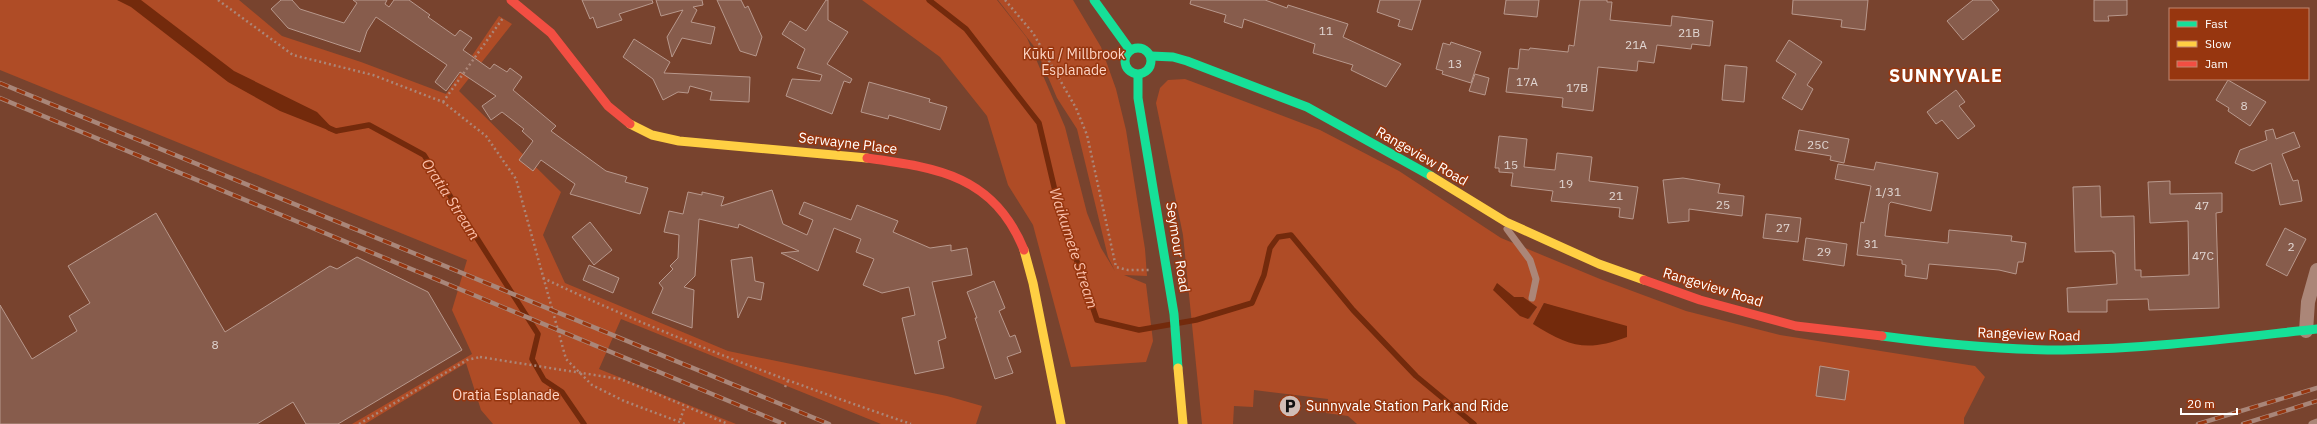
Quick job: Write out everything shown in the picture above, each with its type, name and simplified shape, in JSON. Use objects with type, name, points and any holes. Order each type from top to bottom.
[{"type":"street","name":"Serwayne Place","points":[[511,0],[546,27],[558,40],[595,93],[608,106],[634,127],[651,134],[669,140],[724,146],[865,157],[898,162],[948,175],[971,184],[990,197],[1004,212],[1022,244],[1032,281],[1061,424]]},
{"type":"street","points":[[1094,0],[1130,50]]},
{"type":"street","points":[[1140,48],[1147,51],[1151,56],[1151,64],[1148,70],[1138,75],[1131,73],[1126,67],[1125,60],[1130,50],[1140,48]]},
{"type":"street","name":"Rangeview Road","points":[[1151,56],[1163,55],[1187,61],[1307,107],[1398,156],[1499,217],[1599,264],[1700,300],[1796,326],[1954,345],[2062,350],[2130,348],[2312,330]]},
{"type":"street","name":"Seymour Road","points":[[1138,75],[1138,98],[1174,314],[1183,424]]},
{"type":"street","points":[[2312,330],[2308,302],[2317,270]]},
{"type":"lane","points":[[1499,217],[1530,260],[1536,279],[1532,298]]},
{"type":"lane","points":[[2312,424],[2317,422]]},
{"type":"path","points":[[218,0],[292,55],[373,75],[442,102],[486,136],[516,179],[566,359],[592,385],[624,401],[685,424]]},
{"type":"path","points":[[1006,0],[1033,33],[1079,115],[1087,134],[1116,267],[1128,270],[1151,270]]},
{"type":"path","points":[[442,102],[507,14]]},
{"type":"path","points":[[543,278],[614,312],[788,381],[911,424]]},
{"type":"path","points":[[359,424],[467,360],[480,357],[620,379],[728,424]]},
{"type":"path","points":[[785,387],[788,381]]},
{"type":"path","points":[[679,422],[684,409]]},
{"type":"green space","name":"Oratia Esplanade","points":[[0,0],[239,0],[282,36],[361,62],[446,94],[499,16],[512,24],[459,91],[561,192],[543,235],[565,283],[728,351],[947,396],[982,406],[976,424],[881,424],[621,319],[599,369],[736,424],[493,424],[481,410],[466,363],[365,424],[352,424],[472,354],[452,310],[467,260],[0,70]]},
{"type":"green space","name":"Kūkū / Millbrook Esplanade","points":[[862,0],[997,0],[1027,38],[1065,127],[1087,213],[1101,248],[1115,271],[1108,257],[1077,129],[1057,98],[1036,49],[998,0],[1073,0],[1101,47],[1116,89],[1126,130],[1145,249],[1147,276],[1124,275],[1146,284],[1153,341],[1146,362],[1071,367],[1033,225],[1008,185],[987,116],[940,57]]},
{"type":"green space","points":[[1185,79],[1320,130],[1399,171],[1501,238],[1600,279],[1686,311],[1780,335],[1975,366],[1985,377],[1964,418],[1964,424],[1357,424],[1348,416],[1326,413],[1328,399],[1254,390],[1253,407],[1234,406],[1233,424],[1202,424],[1183,235],[1156,103],[1160,88],[1168,80]],"holes":[[[1497,283],[1514,297],[1523,297],[1537,307],[1529,319]],[[1544,303],[1569,311],[1533,324]]]},
{"type":"shaded area","points":[[117,0],[141,0],[234,71],[317,112],[338,134],[280,111],[228,82],[131,7]]},
{"type":"shaded area","points":[[1497,283],[1514,297],[1523,297],[1537,307],[1528,319],[1520,316],[1493,290]]},
{"type":"shaded area","points":[[1544,303],[1627,326],[1627,337],[1613,342],[1589,346],[1578,345],[1557,338],[1533,324]]},
{"type":"building","points":[[281,0],[292,0],[300,9],[344,23],[357,3],[353,0],[387,0],[385,4],[389,7],[394,0],[409,0],[430,15],[428,17],[455,36],[460,30],[472,38],[463,50],[490,69],[494,64],[507,72],[510,68],[522,77],[513,90],[556,126],[551,131],[606,171],[627,177],[625,182],[648,188],[640,214],[570,194],[575,184],[541,160],[533,171],[519,160],[533,141],[522,131],[524,129],[502,112],[491,120],[482,106],[496,96],[460,72],[446,91],[435,82],[447,65],[376,17],[367,31],[360,52],[288,28],[271,9]]},
{"type":"building","points":[[582,0],[652,0],[653,3],[619,14],[622,20],[597,28],[593,17],[590,19]]},
{"type":"building","points":[[656,0],[702,0],[703,5],[693,7],[697,10],[691,22],[715,27],[711,44],[682,38],[672,57],[667,37],[683,10],[661,16]]},
{"type":"building","points":[[717,0],[741,0],[745,8],[748,6],[762,37],[756,56],[740,51]]},
{"type":"building","points":[[826,0],[828,0],[828,20],[848,32],[827,64],[852,79],[850,83],[844,81],[832,114],[786,96],[792,79],[820,81],[822,75],[797,68],[805,49],[782,34],[790,21],[806,31]]},
{"type":"building","points":[[1191,0],[1265,0],[1287,8],[1288,5],[1348,24],[1343,37],[1401,64],[1386,87],[1351,70],[1353,65],[1313,53],[1315,44],[1244,19],[1242,28],[1224,22],[1226,15],[1190,4]]},
{"type":"building","points":[[1380,0],[1421,0],[1412,30],[1398,26],[1400,20],[1377,12]]},
{"type":"building","points":[[1506,0],[1539,0],[1537,17],[1504,14]]},
{"type":"building","points":[[1580,0],[1607,0],[1607,2],[1612,2],[1610,20],[1671,26],[1672,16],[1713,21],[1710,46],[1692,44],[1691,49],[1657,45],[1654,63],[1638,61],[1637,71],[1598,67],[1593,111],[1562,107],[1563,98],[1506,92],[1509,68],[1518,69],[1520,49],[1529,50],[1530,48],[1568,52],[1569,45],[1574,46]]},
{"type":"building","points":[[1793,0],[1868,0],[1865,30],[1841,27],[1842,20],[1792,14]]},
{"type":"building","points":[[1973,0],[1991,0],[1999,10],[1963,40],[1947,21]]},
{"type":"building","points":[[2094,0],[2127,0],[2127,15],[2108,16],[2109,21],[2094,21]]},
{"type":"building","points":[[634,39],[670,62],[664,73],[750,77],[749,102],[710,100],[712,92],[690,86],[688,93],[678,92],[663,100],[653,79],[623,57]]},
{"type":"building","points":[[1789,40],[1822,62],[1807,85],[1813,89],[1802,110],[1782,98],[1796,74],[1776,61]]},
{"type":"building","points":[[1451,42],[1481,52],[1471,83],[1442,74],[1443,71],[1436,69],[1443,43],[1450,45]]},
{"type":"building","points":[[1725,65],[1747,67],[1744,102],[1722,100]]},
{"type":"building","points":[[1475,74],[1489,78],[1485,95],[1469,91]]},
{"type":"building","points":[[2228,80],[2266,102],[2250,126],[2228,111],[2229,108],[2216,100]]},
{"type":"building","points":[[869,82],[930,99],[929,102],[947,107],[940,130],[889,115],[888,119],[861,112]]},
{"type":"building","points":[[1956,90],[1965,102],[1959,106],[1975,126],[1958,139],[1942,120],[1936,124],[1927,112]]},
{"type":"building","points":[[2273,129],[2276,139],[2294,132],[2300,147],[2282,154],[2293,181],[2298,180],[2302,201],[2280,205],[2271,163],[2253,171],[2235,163],[2240,150],[2267,140],[2265,131]]},
{"type":"building","points":[[1799,130],[1849,139],[1844,163],[1830,160],[1831,156],[1795,150]]},
{"type":"building","points":[[1499,136],[1527,139],[1524,167],[1555,170],[1557,153],[1592,157],[1589,181],[1638,187],[1633,219],[1619,217],[1620,208],[1551,201],[1553,191],[1511,186],[1513,173],[1499,172],[1499,168],[1495,168]]},
{"type":"building","points":[[1876,162],[1938,173],[1931,211],[1891,202],[1889,204],[1885,236],[1948,243],[1949,230],[2012,236],[2011,241],[2026,243],[2023,262],[2018,262],[2016,274],[1999,270],[1929,264],[1927,279],[1905,276],[1906,265],[1902,264],[1902,260],[1857,255],[1861,222],[1864,223],[1871,186],[1835,179],[1838,164],[1874,170]]},
{"type":"building","points":[[1683,178],[1720,184],[1718,193],[1744,196],[1742,216],[1689,209],[1689,221],[1668,223],[1663,180]]},
{"type":"building","points":[[2170,181],[2170,194],[2222,193],[2222,212],[2216,213],[2219,308],[2149,310],[2148,299],[2107,300],[2107,312],[2068,312],[2067,288],[2117,284],[2115,253],[2113,253],[2113,251],[2075,252],[2073,187],[2100,186],[2101,217],[2134,216],[2135,270],[2141,270],[2141,277],[2189,275],[2188,221],[2150,223],[2148,182]]},
{"type":"building","points":[[772,190],[783,224],[807,235],[813,220],[799,214],[804,202],[851,220],[857,205],[898,221],[893,232],[930,248],[951,245],[951,251],[967,248],[972,275],[932,282],[946,338],[938,341],[944,368],[915,374],[902,318],[915,315],[909,287],[882,293],[863,285],[874,259],[856,252],[861,239],[834,228],[818,271],[781,253],[799,251],[739,224],[738,228],[699,219],[695,276],[684,287],[694,290],[692,328],[652,313],[663,288],[659,283],[673,269],[670,266],[678,258],[679,235],[664,232],[669,211],[683,214],[688,192],[702,195],[702,192],[724,197],[721,206]]},
{"type":"building","points":[[156,213],[225,332],[330,266],[337,269],[357,257],[428,292],[462,350],[338,424],[306,424],[293,402],[257,424],[0,424],[0,305],[32,359],[77,331],[69,316],[90,303],[68,266]]},
{"type":"building","points":[[1766,214],[1801,218],[1798,242],[1763,238]]},
{"type":"building","points":[[590,222],[612,250],[594,265],[572,237]]},
{"type":"building","points":[[2285,228],[2306,239],[2287,276],[2266,265]]},
{"type":"building","points":[[1806,238],[1847,244],[1844,266],[1803,260]]},
{"type":"building","points":[[752,257],[755,281],[764,283],[761,300],[748,297],[738,318],[731,260]]},
{"type":"building","points":[[589,265],[619,278],[613,293],[583,280]]},
{"type":"building","points":[[994,281],[1005,308],[999,311],[1010,337],[1015,335],[1021,352],[1007,357],[1013,373],[995,379],[975,318],[977,318],[967,292]]},
{"type":"building","points":[[1820,366],[1849,371],[1845,400],[1816,396]]},
{"type":"waterway","name":"Waikumete Stream","points":[[929,0],[966,29],[1039,123],[1060,212],[1097,320],[1139,330],[1196,320],[1252,303],[1264,275],[1270,248],[1278,237],[1291,235],[1353,310],[1416,376],[1474,424]]},
{"type":"waterway","name":"Oratia Stream","points":[[329,128],[336,131],[369,125],[424,155],[538,334],[532,359],[544,380],[562,392],[584,424]]},
{"type":"railway","points":[[0,83],[829,424]]},
{"type":"railway","points":[[0,98],[784,424]]},
{"type":"railway","points":[[2198,424],[2317,388]]},
{"type":"railway","points":[[2243,424],[2317,401]]},
{"type":"traffic: fast","points":[[1094,0],[1130,50]]},
{"type":"traffic: fast","points":[[1138,48],[1148,51],[1151,61],[1148,71],[1138,74],[1128,71],[1125,61],[1128,51],[1138,48]]},
{"type":"traffic: fast","points":[[1151,56],[1173,57],[1187,61],[1307,107],[1431,176]]},
{"type":"traffic: fast","points":[[1138,75],[1138,98],[1174,314],[1178,368]]},
{"type":"traffic: fast","points":[[1882,336],[1972,346],[2063,350],[2127,348],[2317,329]]},
{"type":"traffic: slow","points":[[630,124],[652,135],[679,141],[867,158]]},
{"type":"traffic: slow","points":[[1431,176],[1506,222],[1599,264],[1644,280]]},
{"type":"traffic: slow","points":[[1024,250],[1033,283],[1061,424]]},
{"type":"traffic: slow","points":[[1178,368],[1183,424]]},
{"type":"traffic: jam","points":[[511,0],[551,33],[608,106],[630,124]]},
{"type":"traffic: jam","points":[[867,158],[918,166],[940,172],[961,180],[980,191],[997,206],[1012,225],[1024,250]]},
{"type":"traffic: jam","points":[[1644,280],[1700,300],[1796,326],[1882,336]]},
{"type":"place","name":"Sunnyvale Station Park and Ride","points":[[1290,406]]},
{"type":"district","name":"SUNNYVALE","points":[[1946,75]]}]
